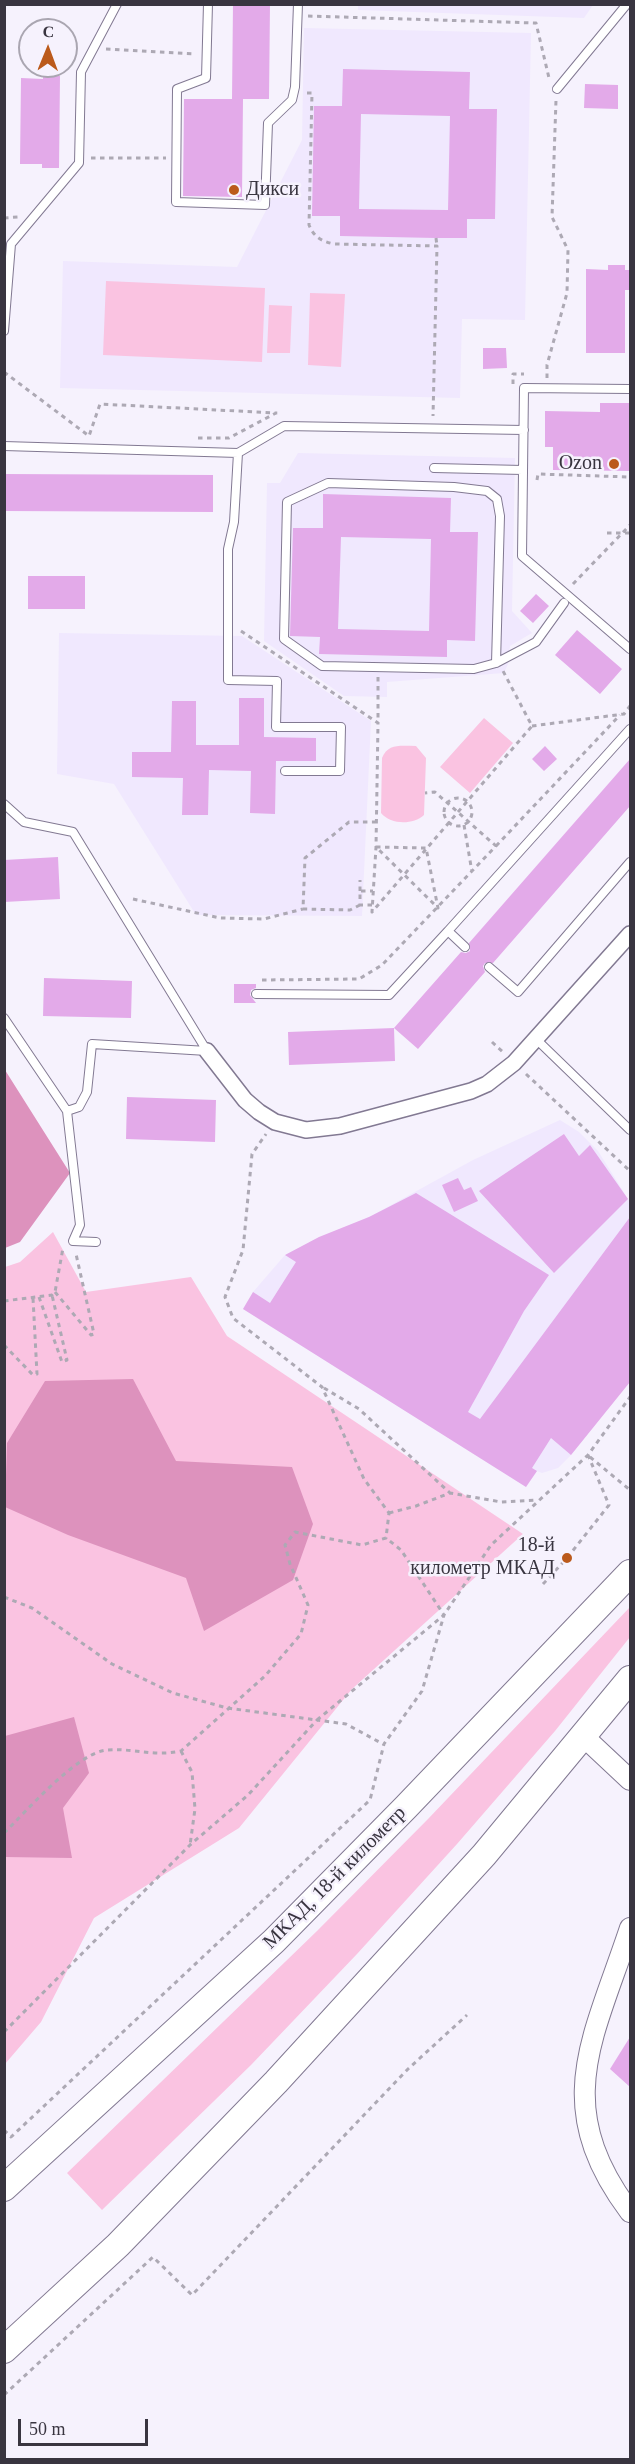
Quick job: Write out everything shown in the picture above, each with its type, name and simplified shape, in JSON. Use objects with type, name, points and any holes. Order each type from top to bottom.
[{"type":"highway","name":"МКАД, 18-й километр","points":[[4,2188],[274,1941],[630,1573]]},
{"type":"highway","points":[[4,2350],[118,2245],[375,1976],[484,1855],[630,1679]]},
{"type":"street","points":[[207,1051],[245,1101],[275,1122],[306,1130],[340,1126],[471,1090],[487,1084],[514,1063],[630,934]]},
{"type":"street","points":[[582,1736],[630,1780]]},
{"type":"street","points":[[630,1928],[589,2054],[583,2088],[587,2129],[594,2150],[614,2190],[630,2212]]},
{"type":"lane","points":[[4,331],[8,242],[79,163],[81,72],[117,4]]},
{"type":"lane","points":[[208,4],[206,78],[177,89],[176,202],[265,205],[268,123],[292,100],[295,87],[298,4]]},
{"type":"lane","points":[[556,89],[627,4]]},
{"type":"lane","points":[[630,389],[524,388],[522,556],[630,649]]},
{"type":"lane","points":[[4,446],[238,453],[284,426],[524,430]]},
{"type":"lane","points":[[238,453],[234,522],[228,549],[228,680],[277,681],[276,727],[341,728],[340,771],[285,771]]},
{"type":"lane","points":[[434,468],[523,470]]},
{"type":"lane","points":[[496,663],[500,516],[497,499],[487,492],[454,488],[328,483],[287,502],[284,639],[322,666],[474,669],[496,663],[536,642],[564,603]]},
{"type":"lane","points":[[256,994],[389,995],[630,729]]},
{"type":"lane","points":[[4,804],[24,822],[73,832],[207,1051]]},
{"type":"lane","points":[[489,967],[518,992],[630,862]]},
{"type":"lane","points":[[448,931],[465,947]]},
{"type":"lane","points":[[4,1018],[67,1111],[80,1225],[69,1242]]},
{"type":"lane","points":[[536,1039],[630,1130]]},
{"type":"lane","points":[[67,1111],[79,1107],[87,1092],[92,1044],[207,1051]]},
{"type":"lane","points":[[69,1242],[96,1242]]},
{"type":"path","points":[[297,15],[536,23],[547,75],[556,89],[552,217],[568,250],[567,293],[547,365],[546,389]]},
{"type":"path","points":[[118,50],[207,54]]},
{"type":"path","points":[[305,93],[312,93],[309,225],[313,235],[322,241],[334,244],[436,246]]},
{"type":"path","points":[[93,158],[176,159]]},
{"type":"path","points":[[4,218],[27,216]]},
{"type":"path","points":[[433,416],[436,238]]},
{"type":"path","points":[[4,372],[88,436],[100,404],[276,413]]},
{"type":"path","points":[[535,486],[538,474],[630,477]]},
{"type":"path","points":[[564,579],[572,585],[630,525]]},
{"type":"path","points":[[607,534],[630,533]]},
{"type":"path","points":[[496,663],[504,673],[532,726]]},
{"type":"path","points":[[378,667],[378,723]]},
{"type":"path","points":[[384,895],[532,726],[620,715],[624,714],[630,706]]},
{"type":"path","points":[[262,980],[359,979],[382,965],[620,715]]},
{"type":"path","points":[[425,793],[435,792],[496,846]]},
{"type":"path","points":[[456,797],[467,801],[472,811],[464,825],[448,823],[443,813],[447,802],[456,797]]},
{"type":"path","points":[[304,909],[305,858],[349,822],[376,822]]},
{"type":"path","points":[[464,825],[472,872]]},
{"type":"path","points":[[426,848],[376,847],[438,908]]},
{"type":"path","points":[[426,848],[438,908]]},
{"type":"path","points":[[360,880],[360,905]]},
{"type":"path","points":[[360,891],[373,891]]},
{"type":"path","points":[[133,899],[220,918],[264,919],[304,909],[350,910],[360,905],[372,905]]},
{"type":"path","points":[[492,1042],[630,1171]]},
{"type":"path","points":[[275,1122],[252,1154],[243,1250],[225,1297],[233,1318],[322,1387],[359,1409],[450,1493]]},
{"type":"path","points":[[53,1294],[91,1335],[94,1334],[69,1242]]},
{"type":"path","points":[[39,1297],[62,1362],[68,1360],[53,1294],[69,1242]]},
{"type":"path","points":[[4,1301],[53,1294]]},
{"type":"path","points":[[4,1346],[33,1376],[38,1374],[33,1298]]},
{"type":"path","points":[[322,1387],[364,1479],[389,1513],[386,1538]]},
{"type":"path","points":[[4,2032],[190,1845],[248,1795],[317,1720],[444,1615],[490,1545],[588,1455],[630,1397]]},
{"type":"path","points":[[588,1455],[630,1490]]},
{"type":"path","points":[[543,1584],[609,1505],[588,1455]]},
{"type":"path","points":[[389,1513],[450,1493],[501,1502],[539,1500]]},
{"type":"path","points":[[4,1833],[68,1772],[91,1754],[107,1749],[163,1755],[181,1751],[265,1676],[301,1634],[308,1605],[290,1564],[285,1545],[295,1532],[362,1545],[386,1538]]},
{"type":"path","points":[[4,2130],[11,2137],[370,1800],[384,1744],[422,1691],[444,1615],[401,1550],[386,1538]]},
{"type":"path","points":[[4,1597],[32,1608],[112,1664],[173,1693],[227,1708],[346,1724],[384,1744]]},
{"type":"path","points":[[181,1751],[192,1772],[195,1809],[190,1845]]},
{"type":"path","points":[[4,2395],[153,2257],[192,2295],[408,2069],[467,2015]]},
{"type":"shaded area","points":[[358,4],[593,5],[584,18],[358,10]]},
{"type":"shaded area","points":[[304,28],[531,33],[525,320],[462,319],[460,398],[60,388],[63,261],[237,267],[302,140]]},
{"type":"shaded area","points":[[106,281],[265,288],[262,362],[103,355]]},
{"type":"shaded area","points":[[310,293],[345,294],[341,367],[308,365]]},
{"type":"shaded area","points":[[269,305],[292,306],[290,353],[267,353]]},
{"type":"shaded area","points":[[298,453],[515,458],[512,611],[532,633],[510,646],[508,664],[504,673],[387,682],[387,697],[344,696],[264,641],[267,483],[280,483]]},
{"type":"shaded area","points":[[59,633],[242,636],[371,721],[362,916],[196,915],[114,784],[57,774]]},
{"type":"shaded area","points":[[484,718],[513,743],[470,793],[440,767]]},
{"type":"shaded area","points":[[416,746],[426,758],[424,815],[414,821],[396,822],[381,813],[382,758],[391,748]]},
{"type":"shaded area","points":[[5,1070],[70,1173],[20,1242],[5,1248]]},
{"type":"shaded area","points":[[560,1120],[579,1132],[598,1151],[630,1202],[630,1381],[558,1468],[542,1473],[537,1471],[526,1487],[243,1309],[253,1292],[285,1255],[318,1238],[371,1216],[473,1160]]},
{"type":"shaded area","points":[[53,1232],[86,1292],[191,1277],[227,1336],[523,1534],[352,1689],[239,1828],[94,1918],[41,2022],[5,2064],[5,1267],[20,1262]]},
{"type":"shaded area","points":[[133,1379],[176,1461],[292,1467],[313,1524],[293,1580],[204,1631],[186,1578],[68,1535],[5,1507],[7,1443],[45,1381]]},
{"type":"shaded area","points":[[630,1607],[630,1637],[555,1731],[457,1844],[357,1954],[251,2065],[102,2210],[67,2173],[317,1931],[428,1819]]},
{"type":"shaded area","points":[[74,1717],[89,1773],[63,1808],[72,1858],[5,1857],[5,1736]]},
{"type":"building","points":[[233,4],[270,4],[269,99],[243,99],[242,197],[183,196],[184,99],[232,99]]},
{"type":"building","points":[[343,69],[470,72],[469,109],[497,109],[495,219],[467,219],[467,238],[436,238],[340,236],[340,216],[312,216],[314,106],[342,106]],"holes":[[[361,114],[450,116],[448,210],[359,209]]]},
{"type":"building","points":[[21,78],[60,78],[59,168],[42,168],[42,164],[20,164]]},
{"type":"building","points":[[585,84],[618,85],[618,109],[584,108]]},
{"type":"building","points":[[608,265],[625,265],[625,270],[630,270],[630,290],[625,290],[625,353],[586,353],[586,269],[608,270]]},
{"type":"building","points":[[483,348],[506,348],[507,368],[483,369]]},
{"type":"building","points":[[600,403],[630,403],[630,471],[553,470],[553,447],[545,447],[545,411],[600,412]]},
{"type":"building","points":[[4,474],[213,475],[213,512],[4,511]]},
{"type":"building","points":[[323,494],[451,498],[450,532],[478,532],[475,641],[447,640],[447,657],[319,654],[320,637],[290,636],[293,528],[323,528]],"holes":[[[341,537],[431,539],[429,631],[338,629]]]},
{"type":"building","points":[[28,576],[85,576],[85,609],[28,609]]},
{"type":"building","points":[[536,594],[549,606],[533,623],[520,611]]},
{"type":"building","points":[[577,630],[622,669],[600,694],[555,655]]},
{"type":"building","points":[[239,698],[264,698],[264,737],[316,738],[316,761],[276,761],[275,814],[250,813],[251,771],[209,770],[208,815],[182,815],[183,778],[132,777],[132,752],[171,752],[172,701],[196,701],[196,745],[239,745]]},
{"type":"building","points":[[545,746],[557,759],[544,771],[532,759]]},
{"type":"building","points":[[630,759],[630,806],[493,963],[485,963],[483,966],[485,972],[418,1049],[394,1028],[461,952],[470,951],[469,943]]},
{"type":"building","points":[[58,857],[60,899],[4,902],[4,860]]},
{"type":"building","points":[[44,978],[132,981],[131,1018],[43,1016]]},
{"type":"building","points":[[234,984],[256,984],[256,988],[251,990],[250,995],[256,1003],[234,1003]]},
{"type":"building","points":[[394,1028],[395,1061],[289,1065],[288,1032]]},
{"type":"building","points":[[127,1097],[216,1100],[215,1142],[126,1139]]},
{"type":"building","points":[[564,1134],[579,1156],[590,1145],[628,1199],[554,1273],[479,1191]]},
{"type":"building","points":[[458,1178],[464,1190],[471,1187],[478,1201],[454,1212],[442,1185]]},
{"type":"building","points":[[416,1193],[549,1275],[524,1311],[468,1412],[480,1419],[630,1217],[630,1382],[571,1455],[551,1438],[532,1468],[537,1471],[526,1487],[243,1309],[253,1292],[270,1303],[296,1262],[285,1255]]},
{"type":"building","points":[[630,2037],[630,2087],[610,2069]]},
{"type":"place","name":"Дикси","points":[[234,190]]},
{"type":"place","name":"Ozon","points":[[614,464]]},
{"type":"place","name":"18-й километр МКАД","points":[[567,1558]]}]
